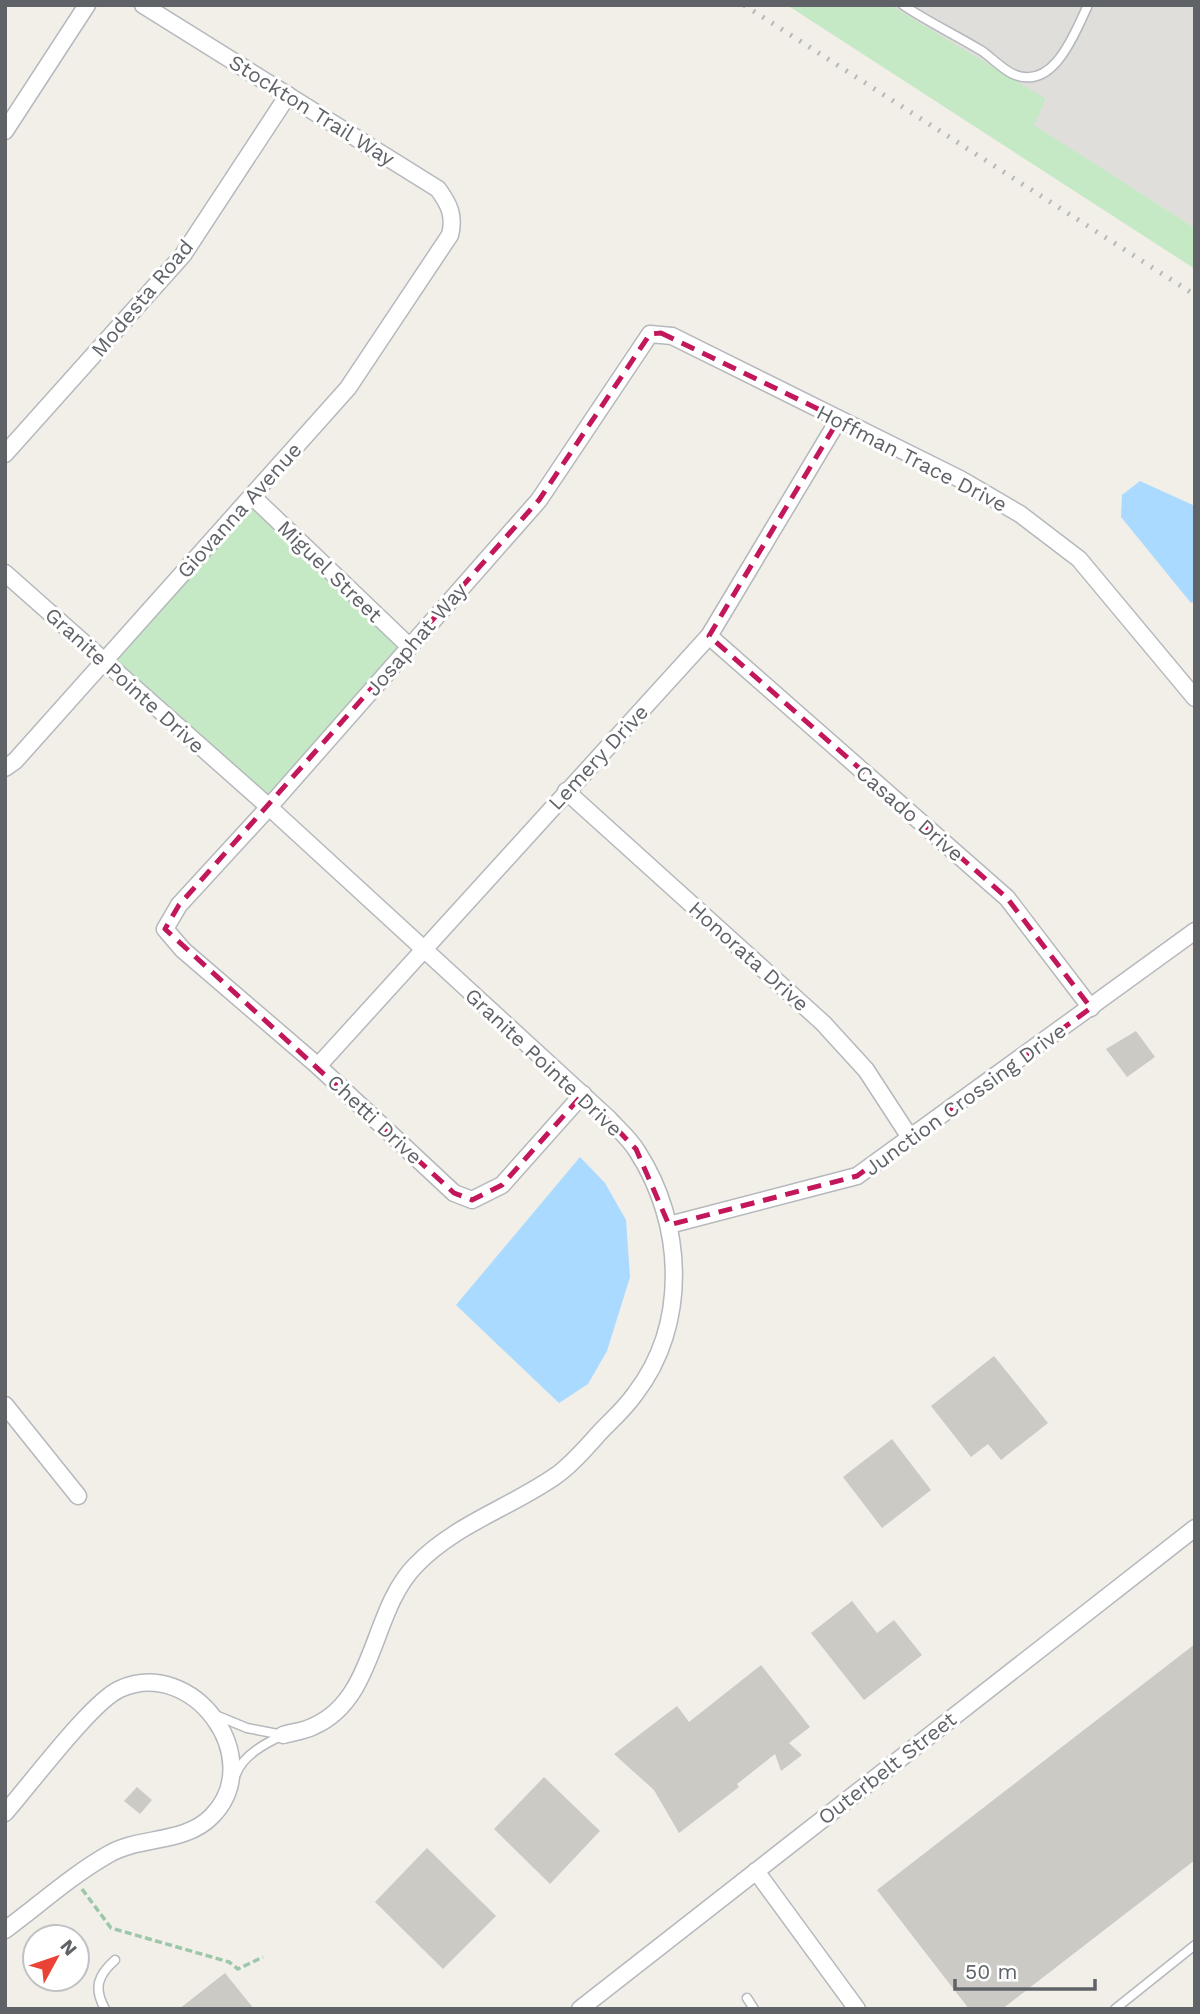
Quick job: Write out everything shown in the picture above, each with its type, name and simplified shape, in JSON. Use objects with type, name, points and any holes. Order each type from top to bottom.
[{"type":"street","points":[[5,131],[87,5]]},
{"type":"street","name":"Stockton Trail Way","points":[[143,5],[438,188],[448,203],[454,221],[450,235]]},
{"type":"street","name":"Modesta Road","points":[[5,454],[183,255],[288,95]]},
{"type":"street","name":"Giovanna Avenue","points":[[5,768],[15,761],[348,388],[450,235]]},
{"type":"street","name":"Hoffman Trace Drive","points":[[650,334],[672,336],[960,478],[1020,514],[1079,559],[1195,698]]},
{"type":"street","name":"Josaphat Way","points":[[165,929],[179,905],[269,807],[539,500],[650,334]]},
{"type":"street","name":"Lemery Drive","points":[[318,1066],[709,636],[839,419]]},
{"type":"street","name":"Miguel Street","points":[[252,496],[409,646]]},
{"type":"street","name":"Granite Pointe Drive","points":[[5,573],[269,807],[583,1094],[636,1149],[656,1186],[669,1225],[675,1264],[672,1304],[662,1346],[636,1393],[555,1476],[450,1536],[414,1566],[385,1612],[352,1695],[335,1713],[314,1727],[283,1735]]},
{"type":"street","name":"Casado Drive","points":[[709,636],[1007,898],[1091,1008]]},
{"type":"street","name":"Honorata Drive","points":[[566,791],[823,1023],[866,1070],[911,1139]]},
{"type":"street","name":"Chetti Drive","points":[[165,929],[183,950],[318,1066],[454,1194],[472,1200],[502,1185],[583,1094]]},
{"type":"street","name":"Junction Crossing Drive","points":[[669,1225],[857,1176],[1195,931]]},
{"type":"street","points":[[5,1405],[78,1496]]},
{"type":"street","name":"Outerbelt Street","points":[[580,2009],[1195,1528]]},
{"type":"street","points":[[5,1814],[100,1703],[120,1689],[144,1684],[173,1688],[195,1698],[212,1714],[224,1731],[231,1755],[230,1787],[212,1815],[189,1831],[110,1853],[5,1930]]},
{"type":"street","points":[[755,1871],[857,2009]]},
{"type":"lane","points":[[902,5],[985,53],[1014,75],[1031,76],[1048,70],[1066,52],[1088,5]]},
{"type":"lane","points":[[212,1714],[247,1728],[283,1735]]},
{"type":"lane","points":[[230,1787],[239,1767],[263,1745],[283,1735]]},
{"type":"lane","points":[[1115,2009],[1195,1945]]},
{"type":"lane","points":[[105,2009],[97,1987],[102,1972],[115,1960]]},
{"type":"lane","points":[[747,1998],[754,2009]]},
{"type":"path","points":[[75,1879],[111,1928],[229,1962],[238,1969],[263,1957]]},
{"type":"highlighted area","points":[[661,333],[839,419],[709,636],[1007,898],[1091,1008],[857,1176],[669,1225],[636,1149],[583,1094],[502,1185],[472,1200],[454,1193],[165,929],[179,905],[539,500],[650,334]]},
{"type":"shaded area","points":[[890,5],[1195,5],[1195,228],[1033,125],[1046,100]]},
{"type":"green space","points":[[787,5],[890,5],[1046,99],[1034,125],[1195,228],[1195,269]]},
{"type":"green space","points":[[252,496],[409,646],[269,807],[104,661]]},
{"type":"water","points":[[1140,481],[1195,506],[1195,601],[1191,603],[1121,517],[1122,495]]},
{"type":"water","points":[[580,1157],[605,1183],[626,1220],[630,1277],[607,1351],[588,1384],[559,1403],[456,1305]]},
{"type":"building","points":[[1136,1031],[1155,1057],[1127,1077],[1106,1049]]},
{"type":"building","points":[[994,1356],[1048,1423],[1001,1460],[988,1444],[971,1457],[931,1406]]},
{"type":"building","points":[[892,1439],[931,1490],[882,1528],[843,1477]]},
{"type":"building","points":[[852,1601],[877,1633],[894,1620],[922,1655],[864,1700],[811,1633]]},
{"type":"building","points":[[1195,1644],[1195,1860],[1002,2009],[969,2009],[877,1890]]},
{"type":"building","points":[[761,1665],[810,1727],[789,1743],[802,1755],[781,1771],[775,1754],[737,1784],[739,1787],[679,1833],[654,1790],[614,1754],[677,1706],[689,1722]]},
{"type":"building","points":[[544,1777],[600,1831],[550,1884],[494,1829]]},
{"type":"building","points":[[137,1787],[152,1800],[140,1814],[124,1801]]},
{"type":"building","points":[[427,1848],[496,1916],[443,1969],[375,1902]]},
{"type":"building","points":[[225,1973],[254,2009],[179,2009]]},
{"type":"railway","points":[[744,5],[1195,295]]}]
